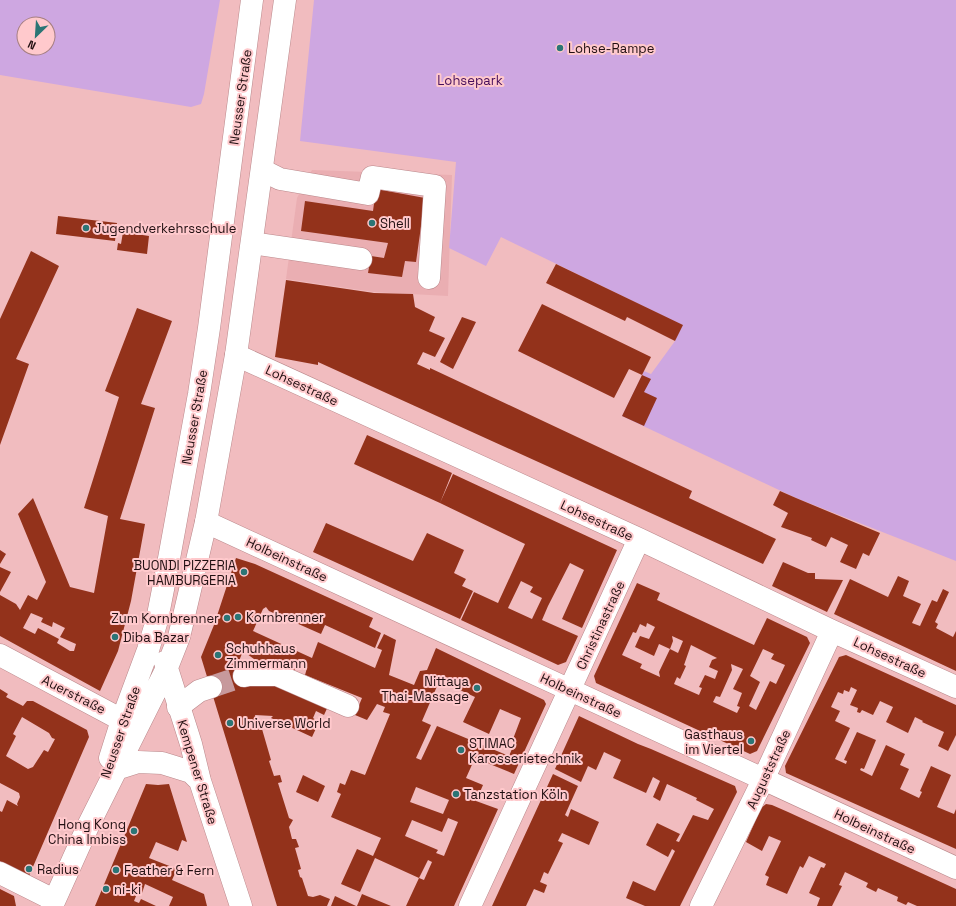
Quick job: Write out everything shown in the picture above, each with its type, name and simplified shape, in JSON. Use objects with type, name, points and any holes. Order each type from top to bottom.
[{"type":"street","name":"Neusser Straße","points":[[89,824],[122,720],[158,620],[199,394],[252,0]]},
{"type":"street","name":"Neusser Straße","points":[[53,903],[89,824],[166,670],[179,637],[206,522],[236,355],[285,0]]},
{"type":"street","points":[[262,170],[280,179],[368,194],[372,177],[435,186],[429,278]]},
{"type":"street","points":[[252,243],[361,258]]},
{"type":"street","points":[[209,328],[236,355]]},
{"type":"street","name":"Lohsestraße","points":[[236,355],[956,687]]},
{"type":"street","name":"Holbeinstraße","points":[[206,522],[956,868]]},
{"type":"street","name":"Christinastraße","points":[[470,906],[639,540]]},
{"type":"street","name":"Kempener Straße","points":[[158,620],[161,647],[166,670],[193,751],[200,781],[241,906]]},
{"type":"street","name":"Auguststraße","points":[[701,906],[763,780],[832,631]]},
{"type":"street","name":"Auerstraße","points":[[0,655],[122,720]]},
{"type":"street","points":[[244,676],[277,675],[348,706]]},
{"type":"street","points":[[178,707],[199,691],[211,687]]},
{"type":"street","points":[[122,720],[128,727],[127,747]]},
{"type":"street","name":"Neusser Straße","points":[[116,769],[138,762],[162,763],[191,772],[200,781]]},
{"type":"street","points":[[0,873],[53,903]]},
{"type":"street","name":"Kempener Straße","points":[[230,875],[233,906]]},
{"type":"shaded area","name":"Shell","points":[[312,170],[452,175],[448,296],[374,292],[286,279],[297,198]]},
{"type":"green space","points":[[0,0],[220,0],[204,94],[201,104],[191,107],[0,75]]},
{"type":"green space","name":"Lohsepark","points":[[314,0],[956,0],[956,561],[796,498],[622,416],[644,371],[651,374],[675,341],[682,325],[501,237],[486,266],[449,248],[456,162],[300,141]]},
{"type":"building","points":[[376,189],[425,198],[416,262],[405,261],[402,277],[368,273],[371,256],[384,258],[388,243],[301,231],[305,201],[373,211]]},
{"type":"building","name":"Jugendverkehrsschule","points":[[58,216],[117,223],[115,241],[56,234]]},
{"type":"building","points":[[123,232],[149,236],[147,254],[117,250],[118,243],[121,244]]},
{"type":"building","points":[[31,251],[59,266],[16,359],[29,364],[0,445],[0,319]]},
{"type":"building","points":[[556,264],[683,325],[675,341],[627,317],[625,321],[546,283]]},
{"type":"building","points":[[286,280],[374,293],[413,294],[415,307],[435,317],[429,331],[445,338],[435,357],[423,352],[417,364],[430,370],[430,368],[692,491],[689,498],[776,539],[763,564],[318,362],[318,365],[275,357]]},
{"type":"building","points":[[542,304],[651,357],[642,375],[629,369],[614,398],[518,351]]},
{"type":"building","points":[[137,308],[172,321],[141,404],[155,408],[120,519],[145,524],[131,601],[118,651],[100,691],[0,636],[0,595],[16,604],[20,610],[28,595],[37,600],[46,582],[18,514],[33,498],[70,587],[94,593],[108,516],[84,508],[119,397],[105,391]],"holes":[[[31,613],[43,618],[41,622],[52,627],[53,622],[65,628],[60,637],[76,644],[74,651],[70,651],[57,643],[59,639],[38,628],[35,634],[23,628]]]},
{"type":"building","points":[[462,317],[476,322],[453,369],[440,362]]},
{"type":"building","points":[[642,375],[651,379],[644,392],[657,398],[644,426],[622,416]]},
{"type":"building","points":[[367,435],[452,473],[440,503],[354,464]]},
{"type":"building","points":[[453,474],[617,550],[582,628],[562,619],[584,570],[570,563],[548,606],[542,620],[578,636],[566,662],[558,665],[461,620],[474,592],[498,603],[525,544],[440,503]],"holes":[[[521,581],[533,587],[530,592],[542,598],[532,619],[508,608]]]},
{"type":"building","points":[[780,491],[880,533],[869,556],[863,553],[856,569],[840,562],[848,545],[831,537],[826,547],[811,540],[812,538],[781,527],[788,513],[773,505]]},
{"type":"building","points":[[326,523],[413,561],[427,533],[464,550],[454,573],[466,579],[462,586],[473,591],[460,619],[313,552]]},
{"type":"building","points":[[0,550],[6,554],[0,564]]},
{"type":"building","points":[[236,558],[255,564],[373,618],[369,627],[381,633],[375,648],[325,625],[321,634],[269,611],[266,607],[263,609],[253,631],[312,658],[318,642],[375,668],[382,650],[377,648],[384,634],[396,640],[389,675],[414,685],[420,671],[427,670],[436,648],[544,700],[546,704],[514,774],[475,758],[466,778],[483,785],[476,801],[498,809],[454,906],[406,906],[419,878],[375,858],[360,892],[341,884],[357,849],[373,856],[381,838],[331,817],[341,794],[337,792],[340,783],[345,785],[351,770],[365,775],[390,714],[383,712],[385,707],[377,704],[367,720],[355,715],[362,698],[305,675],[307,668],[297,664],[293,674],[258,662],[243,651],[239,661],[245,680],[279,680],[330,702],[324,715],[316,711],[313,718],[319,722],[312,737],[271,718],[273,716],[255,715],[259,730],[262,729],[274,776],[280,775],[282,782],[278,783],[289,818],[293,820],[289,827],[292,839],[296,839],[299,847],[295,848],[301,869],[298,870],[300,877],[302,878],[308,896],[313,897],[320,895],[330,899],[327,906],[277,906],[201,657],[214,625]],"holes":[[[441,677],[451,681],[449,685],[475,697],[463,722],[489,734],[500,709],[521,718],[513,739],[515,742],[509,756],[437,726],[421,760],[416,758],[431,725],[422,721]],[[416,787],[449,800],[443,814],[410,802]],[[448,818],[458,822],[444,856],[436,853],[438,850],[405,836],[412,820],[442,832]],[[428,860],[432,862],[424,880],[419,878]]]},
{"type":"building","points":[[783,562],[808,573],[815,573],[815,579],[843,580],[827,612],[772,586]]},
{"type":"building","points":[[0,567],[11,572],[0,592]]},
{"type":"building","points":[[898,576],[909,581],[903,596],[921,604],[912,623],[920,626],[932,600],[937,602],[943,589],[949,592],[935,622],[938,624],[936,628],[953,637],[956,631],[956,671],[834,614],[850,579],[888,597]]},
{"type":"building","points":[[637,583],[660,593],[657,600],[754,645],[767,618],[807,637],[810,643],[757,751],[750,754],[596,683],[594,676]],"holes":[[[647,623],[655,627],[649,639],[640,636],[635,647],[654,656],[659,644],[670,649],[659,672],[660,677],[640,668],[642,664],[622,655],[633,632],[636,633],[640,624],[646,627]],[[672,636],[683,641],[678,653],[670,649],[673,641]],[[691,645],[717,658],[712,660],[709,667],[718,671],[715,679],[705,675],[699,687],[702,688],[699,695],[674,684],[677,677],[680,679],[686,666],[684,665]],[[763,649],[774,654],[771,659],[785,665],[776,684],[770,681],[756,710],[749,706],[760,682],[750,676]],[[731,664],[743,669],[733,689],[742,693],[737,706],[740,707],[737,713],[713,702],[716,696],[720,697],[732,670]]]},
{"type":"building","points":[[846,655],[956,705],[956,735],[948,751],[938,746],[944,732],[922,722],[923,721],[915,717],[908,733],[886,722],[893,707],[880,701],[873,715],[862,710],[860,713],[857,712],[858,708],[850,705],[857,690],[851,687],[849,692],[844,690],[843,694],[838,692],[831,707],[840,711],[835,721],[850,728],[835,759],[846,764],[847,761],[844,760],[857,732],[876,740],[864,769],[861,768],[860,770],[872,776],[886,745],[905,754],[900,765],[909,769],[900,789],[919,798],[922,792],[920,791],[931,766],[951,775],[937,807],[954,814],[956,809],[956,849],[786,773],[785,766],[839,657]]},
{"type":"building","points":[[0,689],[8,694],[6,697],[23,706],[27,701],[33,701],[87,730],[89,737],[29,876],[0,861],[0,811],[2,812],[7,800],[18,806],[17,804],[20,797],[19,793],[0,783]],"holes":[[[22,717],[49,733],[52,738],[55,739],[48,752],[44,750],[33,767],[28,769],[6,756],[16,736],[13,734]]]},
{"type":"building","points":[[579,716],[638,744],[735,786],[737,792],[680,906],[645,906],[626,898],[633,881],[655,891],[675,851],[672,849],[668,857],[646,845],[657,823],[680,834],[676,841],[679,842],[693,815],[708,820],[714,809],[696,800],[697,798],[667,784],[660,801],[653,797],[660,781],[653,777],[646,793],[613,778],[621,760],[604,752],[596,770],[588,766],[581,782],[555,769]]},
{"type":"building","points":[[553,774],[578,786],[565,815],[568,817],[571,809],[599,822],[589,845],[562,833],[558,841],[563,843],[548,874],[544,872],[540,882],[547,885],[544,893],[534,889],[526,906],[492,906]]},
{"type":"building","points":[[303,775],[325,786],[318,802],[296,792]]},
{"type":"building","points":[[146,784],[169,784],[187,842],[182,840],[178,851],[156,842],[149,858],[177,869],[172,880],[204,894],[207,906],[169,906],[173,897],[145,884],[142,893],[138,891],[134,901],[139,903],[141,899],[156,906],[95,906]]},
{"type":"building","points":[[766,804],[788,812],[956,889],[956,906],[917,906],[908,902],[906,905],[897,901],[898,897],[878,888],[876,892],[866,887],[868,883],[845,872],[839,885],[842,886],[832,906],[817,906],[820,898],[809,893],[821,867],[824,868],[826,864],[809,856],[803,868],[800,866],[787,894],[766,885],[769,877],[765,875],[781,841],[769,836],[762,851],[746,842],[761,808]]},
{"type":"building","points":[[0,889],[14,896],[16,906],[0,906]]},
{"type":"building","points":[[362,894],[391,906],[357,906]]},
{"type":"building","points":[[335,896],[356,906],[331,906]]},
{"type":"tunnel","points":[[211,687],[244,676]]},
{"type":"place","name":"Lohse-Rampe","points":[[560,48]]},
{"type":"place","name":"Shell","points":[[372,223]]},
{"type":"place","name":"Jugendverkehrsschule","points":[[86,228]]},
{"type":"place","name":"BUONDI PIZZERIA HAMBURGERIA","points":[[244,572]]},
{"type":"place","name":"Kornbrenner","points":[[238,617]]},
{"type":"place","name":"Zum Kornbrenner","points":[[227,618]]},
{"type":"place","name":"Diba Bazar","points":[[115,637]]},
{"type":"place","name":"Schuhhaus Zimmermann","points":[[218,655]]},
{"type":"place","name":"Nittaya Thai-Massage","points":[[477,688]]},
{"type":"place","name":"Universe World","points":[[230,723]]},
{"type":"place","name":"Gasthaus im Viertel","points":[[751,741]]},
{"type":"place","name":"STIMAC Karosserietechnik","points":[[461,750]]},
{"type":"place","name":"Tanzstation Köln","points":[[456,794]]},
{"type":"place","name":"Hong Kong China Imbiss","points":[[134,831]]},
{"type":"place","name":"Radius","points":[[29,869]]},
{"type":"place","name":"Feather & Fern","points":[[116,870]]},
{"type":"place","name":"ni-ki","points":[[106,889]]}]
